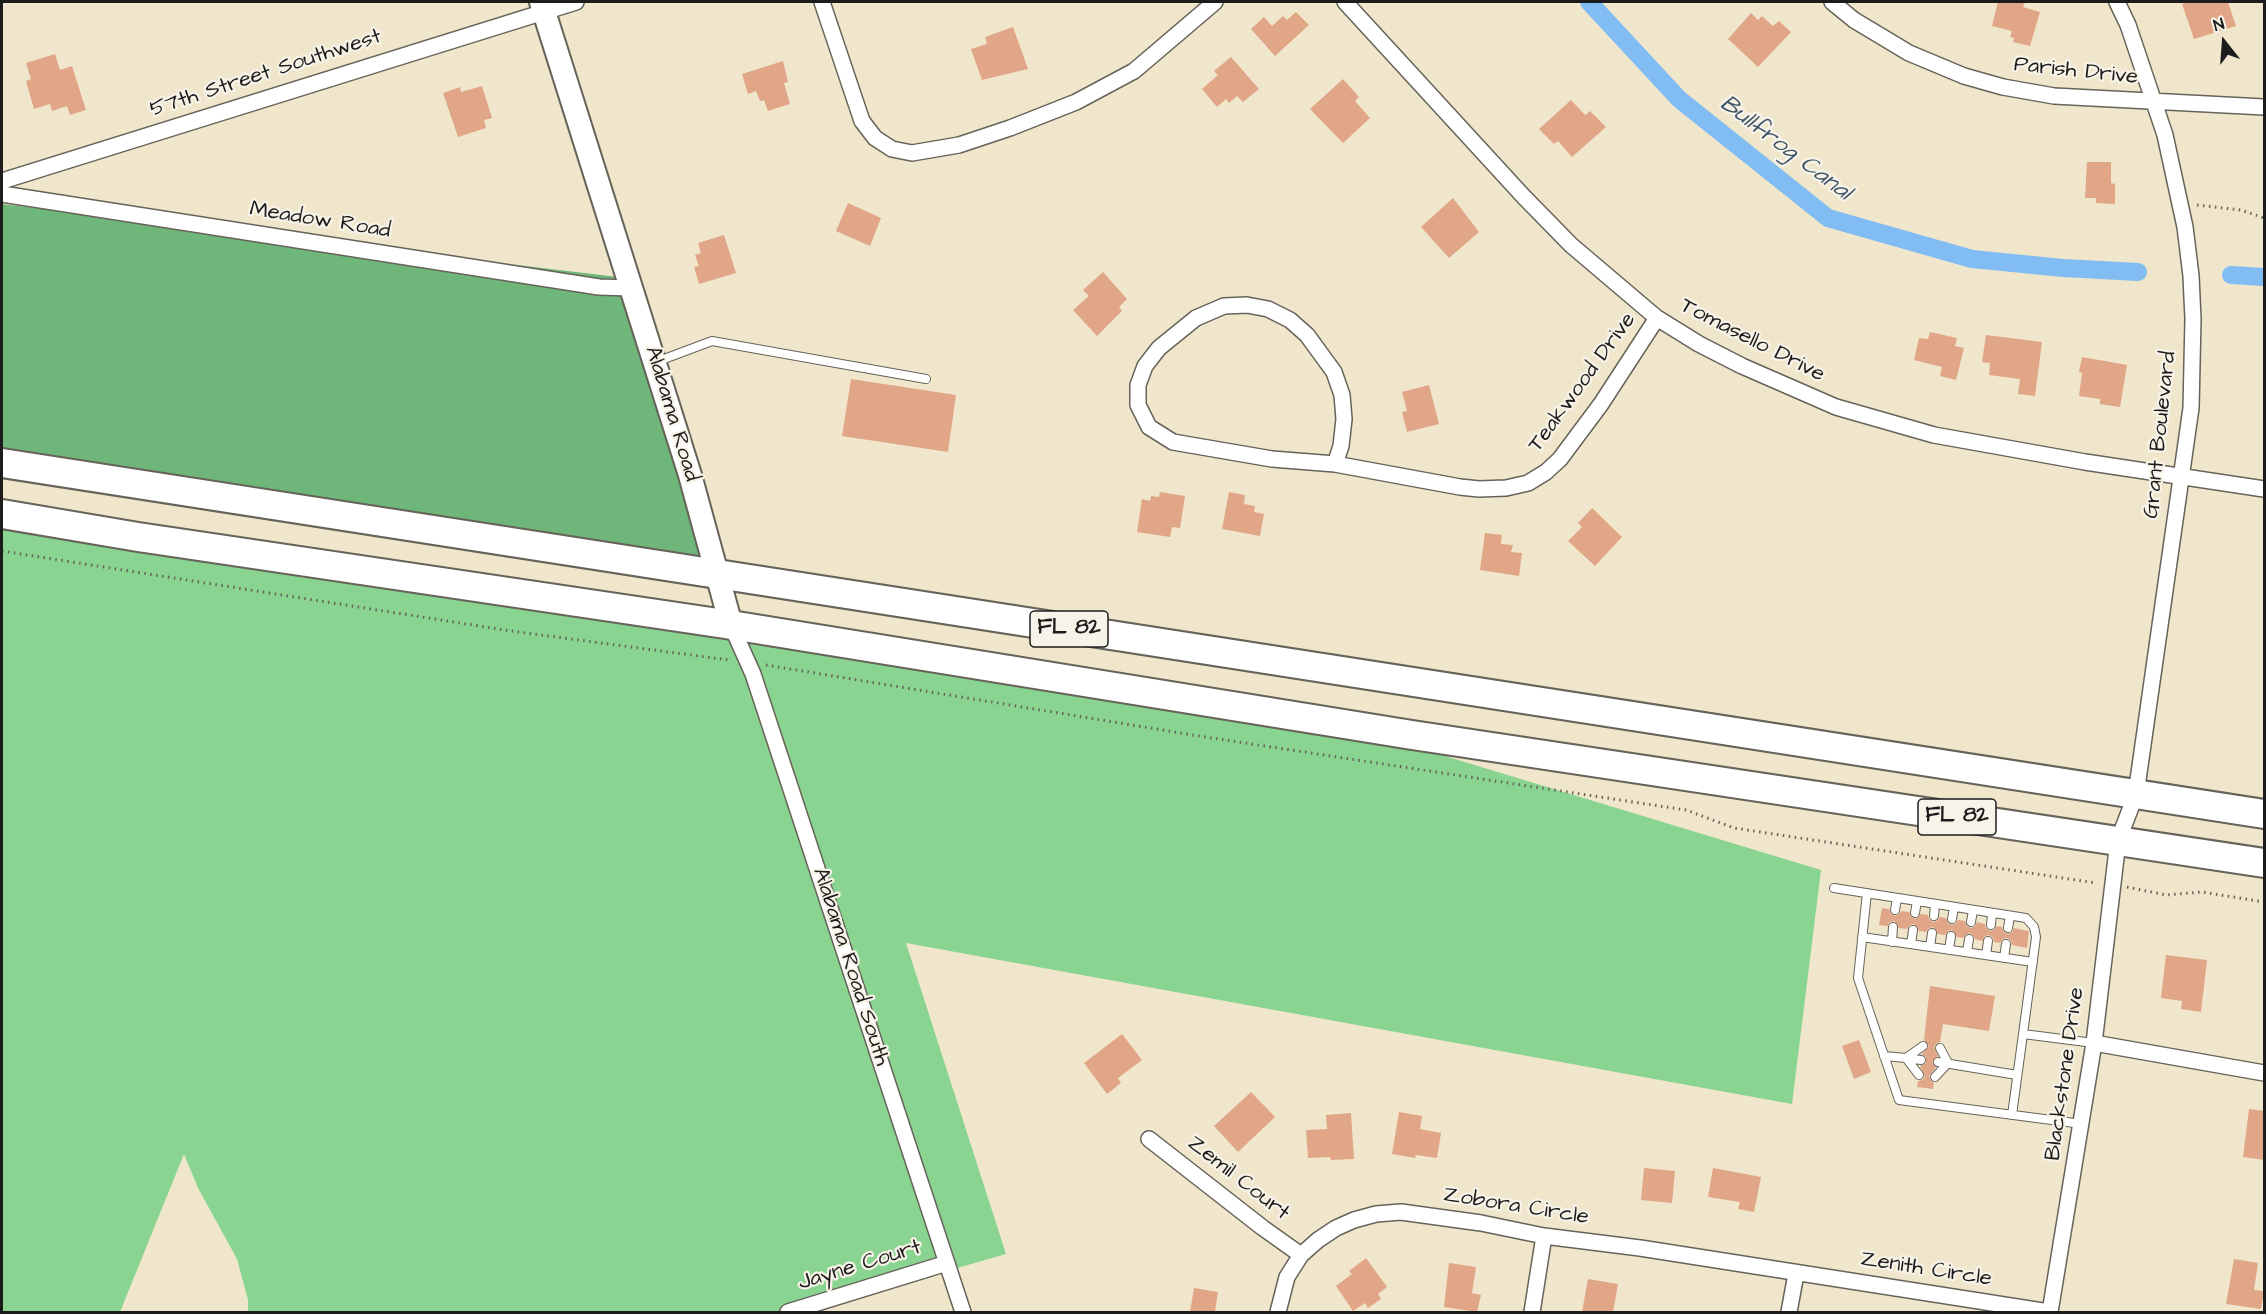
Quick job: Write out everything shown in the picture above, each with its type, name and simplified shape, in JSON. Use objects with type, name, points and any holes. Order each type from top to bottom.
[{"type":"highway","name":"FL 82","points":[[2,463],[2265,814]]},
{"type":"highway","name":"FL 82","points":[[2,514],[138,537],[731,625],[1401,734],[2265,863]]},
{"type":"street","name":"57th Street Southwest","points":[[2,181],[542,6],[576,2]]},
{"type":"street","points":[[822,2],[862,121],[875,138],[883,144],[892,149],[912,153],[959,145],[1076,102],[1134,71],[1215,2]]},
{"type":"street","name":"Tomasello Drive","points":[[1345,2],[1571,245],[1657,318],[1742,366],[1836,407],[1934,435],[2265,489]]},
{"type":"street","name":"Parish Drive","points":[[1832,2],[1854,20],[1909,52],[1964,76],[2003,87],[2054,96],[2265,107]]},
{"type":"street","name":"Grant Boulevard","points":[[2117,2],[2128,25],[2165,135],[2180,203],[2191,276],[2193,319],[2191,408],[2182,476],[2136,794],[2118,841]]},
{"type":"street","name":"Alabama Road","points":[[542,6],[690,475],[731,625]]},
{"type":"street","name":"Meadow Road","points":[[2,194],[599,287],[632,288]]},
{"type":"street","points":[[1247,305],[1268,309],[1290,320],[1307,335],[1334,372],[1342,395],[1344,419],[1341,446],[1335,464],[1272,459],[1173,442],[1149,427],[1138,405],[1138,385],[1145,366],[1159,348],[1196,318],[1224,306],[1247,305]]},
{"type":"street","name":"Teakwood Drive","points":[[1335,464],[1398,477],[1479,489],[1506,488],[1528,483],[1546,472],[1560,459],[1601,404],[1657,318]]},
{"type":"street","name":"Alabama Road South","points":[[731,625],[753,674],[963,1312]]},
{"type":"street","name":"Blackstone Drive","points":[[2049,1312],[2094,1043],[2118,841]]},
{"type":"street","points":[[2094,1043],[2265,1072]]},
{"type":"street","name":"Zemil Court","points":[[1149,1139],[1301,1255]]},
{"type":"street","name":"Zobora Circle","points":[[1278,1312],[1287,1277],[1301,1255],[1336,1228],[1354,1220],[1376,1214],[1401,1212],[1796,1274]]},
{"type":"street","points":[[1532,1312],[1544,1236]]},
{"type":"street","name":"Jayne Court","points":[[788,1312],[947,1263]]},
{"type":"street","points":[[1789,1312],[1796,1274]]},
{"type":"street","name":"Zenith Circle","points":[[1796,1274],[2049,1312]]},
{"type":"lane","points":[[655,362],[712,341],[926,379]]},
{"type":"lane","points":[[1834,888],[2026,918],[2034,927],[2036,937],[2012,1115]]},
{"type":"lane","points":[[1867,894],[1858,978],[1899,1100],[2082,1124]]},
{"type":"lane","points":[[1895,910],[1897,898]]},
{"type":"lane","points":[[1915,913],[1917,901]]},
{"type":"lane","points":[[1934,916],[1935,904]]},
{"type":"lane","points":[[1952,919],[1954,907]]},
{"type":"lane","points":[[1971,922],[1973,910]]},
{"type":"lane","points":[[1990,925],[1992,913]]},
{"type":"lane","points":[[2008,928],[2010,916]]},
{"type":"lane","points":[[1892,942],[1893,927]]},
{"type":"lane","points":[[1911,944],[1913,930]]},
{"type":"lane","points":[[1930,947],[1932,933]]},
{"type":"lane","points":[[1949,950],[1951,936]]},
{"type":"lane","points":[[1862,937],[2033,962]]},
{"type":"lane","points":[[1968,952],[1969,939]]},
{"type":"lane","points":[[1986,955],[1988,941]]},
{"type":"lane","points":[[2004,958],[2006,944]]},
{"type":"lane","points":[[2023,1034],[2094,1043]]},
{"type":"lane","points":[[1906,1058],[1923,1046]]},
{"type":"lane","points":[[1940,1048],[1948,1063]]},
{"type":"lane","points":[[1884,1056],[1921,1060]]},
{"type":"lane","points":[[1906,1058],[1919,1075]]},
{"type":"lane","points":[[1938,1062],[2018,1075]]},
{"type":"lane","points":[[1935,1077],[1948,1063]]},
{"type":"path","points":[[2180,203],[2241,210],[2265,218]]},
{"type":"path","points":[[2,550],[511,631],[732,660]]},
{"type":"path","points":[[801,670],[834,678],[1686,810],[1734,828],[2083,881]]},
{"type":"path","points":[[2131,888],[2166,895],[2202,892],[2265,902]]},
{"type":"green space","points":[[2,204],[618,277],[681,477],[704,562],[2,452]]},
{"type":"green space","points":[[2,525],[724,634],[1412,746],[1821,870],[1792,1104],[906,943],[1006,1254],[804,1312],[248,1312],[248,1300],[237,1259],[198,1188],[184,1154],[120,1312],[2,1312]]},
{"type":"building","points":[[1998,2],[2025,2],[2023,7],[2040,12],[2030,46],[2013,42],[2014,38],[2010,37],[2012,31],[1992,26]]},
{"type":"building","points":[[2228,2],[2236,26],[2194,39],[2182,4]]},
{"type":"building","points":[[1296,12],[1309,25],[1275,56],[1251,29],[1264,17],[1272,26],[1283,16],[1287,20]]},
{"type":"building","points":[[1751,13],[1758,20],[1762,16],[1773,26],[1779,21],[1791,32],[1758,67],[1728,39]]},
{"type":"building","points":[[1013,27],[1028,69],[982,80],[971,49],[987,44],[985,37]]},
{"type":"building","points":[[55,54],[60,70],[72,66],[86,110],[70,115],[67,106],[52,111],[50,104],[34,109],[26,81],[31,79],[26,63]]},
{"type":"building","points":[[1231,57],[1259,89],[1243,102],[1237,96],[1229,103],[1226,99],[1217,107],[1202,89],[1218,75],[1214,71]]},
{"type":"building","points":[[783,61],[788,82],[784,83],[790,104],[768,111],[764,100],[760,101],[756,91],[748,94],[742,74]]},
{"type":"building","points":[[1343,79],[1359,97],[1355,101],[1370,118],[1343,143],[1310,109]]},
{"type":"building","points":[[482,86],[492,118],[484,120],[486,128],[458,137],[443,93],[460,87],[461,92]]},
{"type":"building","points":[[1571,100],[1585,115],[1590,111],[1606,127],[1572,157],[1558,141],[1554,144],[1539,129]]},
{"type":"building","points":[[2087,162],[2111,162],[2111,183],[2115,184],[2115,204],[2096,203],[2096,198],[2085,198]]},
{"type":"building","points":[[1453,198],[1479,232],[1449,258],[1421,227]]},
{"type":"building","points":[[848,203],[881,218],[870,246],[836,231]]},
{"type":"building","points":[[724,235],[736,273],[699,284],[694,267],[699,266],[695,255],[701,253],[698,243]]},
{"type":"building","points":[[1103,272],[1127,299],[1119,307],[1122,311],[1097,336],[1073,310],[1089,296],[1083,290]]},
{"type":"building","points":[[1930,332],[1957,338],[1955,346],[1964,348],[1956,380],[1940,376],[1942,367],[1914,360],[1919,338],[1928,339]]},
{"type":"building","points":[[1986,335],[2042,342],[2035,396],[2018,394],[2020,379],[1989,375],[1990,363],[1982,362]]},
{"type":"building","points":[[2082,357],[2127,365],[2120,407],[2100,404],[2100,399],[2079,396],[2082,373],[2079,372]]},
{"type":"building","points":[[851,379],[956,395],[948,452],[842,436]]},
{"type":"building","points":[[1429,385],[1439,424],[1407,432],[1402,412],[1407,411],[1402,392]]},
{"type":"building","points":[[1160,492],[1185,496],[1180,528],[1172,527],[1170,537],[1137,532],[1142,499],[1150,501],[1151,496],[1159,497]]},
{"type":"building","points":[[1229,492],[1245,495],[1244,504],[1255,506],[1254,512],[1264,514],[1260,536],[1222,529]]},
{"type":"building","points":[[1592,508],[1622,537],[1595,566],[1568,541],[1582,527],[1578,523]]},
{"type":"building","points":[[1485,533],[1502,535],[1501,544],[1513,545],[1511,552],[1522,553],[1519,576],[1480,570]]},
{"type":"building","points":[[1882,908],[1889,909],[1895,916],[1901,911],[1909,912],[1915,919],[1921,914],[1928,915],[1933,922],[1940,917],[1946,918],[1952,925],[1958,920],[1965,921],[1971,928],[1977,922],[1985,924],[1990,931],[1997,926],[2002,927],[2008,934],[2014,928],[2029,931],[2027,948],[2012,945],[2007,938],[2000,943],[1994,942],[1989,935],[1985,936],[1982,941],[1975,939],[1969,933],[1963,938],[1957,937],[1952,930],[1945,935],[1938,934],[1933,927],[1926,932],[1919,931],[1914,924],[1907,929],[1899,928],[1894,921],[1887,926],[1879,925]]},
{"type":"building","points":[[2166,955],[2207,960],[2201,1012],[2181,1009],[2182,1001],[2161,998]]},
{"type":"building","points":[[1930,986],[1995,996],[1989,1031],[1943,1024],[1940,1042],[1934,1047],[1938,1056],[1932,1062],[1936,1067],[1929,1076],[1934,1083],[1933,1089],[1917,1087],[1918,1081],[1925,1077],[1920,1066],[1926,1063],[1926,1057],[1922,1054],[1929,1046],[1924,1040]]},
{"type":"building","points":[[1122,1034],[1142,1060],[1118,1078],[1121,1083],[1107,1094],[1084,1063]]},
{"type":"building","points":[[1859,1040],[1871,1072],[1854,1079],[1842,1046]]},
{"type":"building","points":[[1251,1092],[1275,1117],[1238,1152],[1214,1126]]},
{"type":"building","points":[[2249,1109],[2265,1111],[2265,1160],[2243,1157]]},
{"type":"building","points":[[1399,1112],[1422,1116],[1420,1129],[1441,1133],[1437,1158],[1416,1155],[1415,1158],[1392,1154]]},
{"type":"building","points":[[1351,1113],[1354,1159],[1308,1158],[1306,1130],[1327,1129],[1326,1115]]},
{"type":"building","points":[[1644,1168],[1675,1171],[1672,1203],[1641,1200]]},
{"type":"building","points":[[1713,1168],[1761,1177],[1754,1212],[1738,1209],[1740,1202],[1708,1197]]},
{"type":"building","points":[[1366,1258],[1387,1287],[1378,1294],[1381,1299],[1368,1308],[1365,1303],[1353,1311],[1336,1286],[1352,1274],[1349,1271]]},
{"type":"building","points":[[2234,1259],[2258,1263],[2254,1290],[2264,1291],[2261,1309],[2226,1304]]},
{"type":"building","points":[[1449,1263],[1476,1267],[1472,1293],[1481,1295],[1477,1312],[1444,1307]]},
{"type":"building","points":[[1588,1279],[1618,1284],[1613,1312],[1582,1312]]},
{"type":"building","points":[[1194,1288],[1218,1292],[1215,1312],[1190,1312]]},
{"type":"waterway","name":"Bullfrog Canal","points":[[1589,2],[1679,99],[1828,218],[1972,259],[2063,268],[2138,272]]},
{"type":"waterway","name":"Bullfrog Canal","points":[[2231,275],[2264,277]]}]
